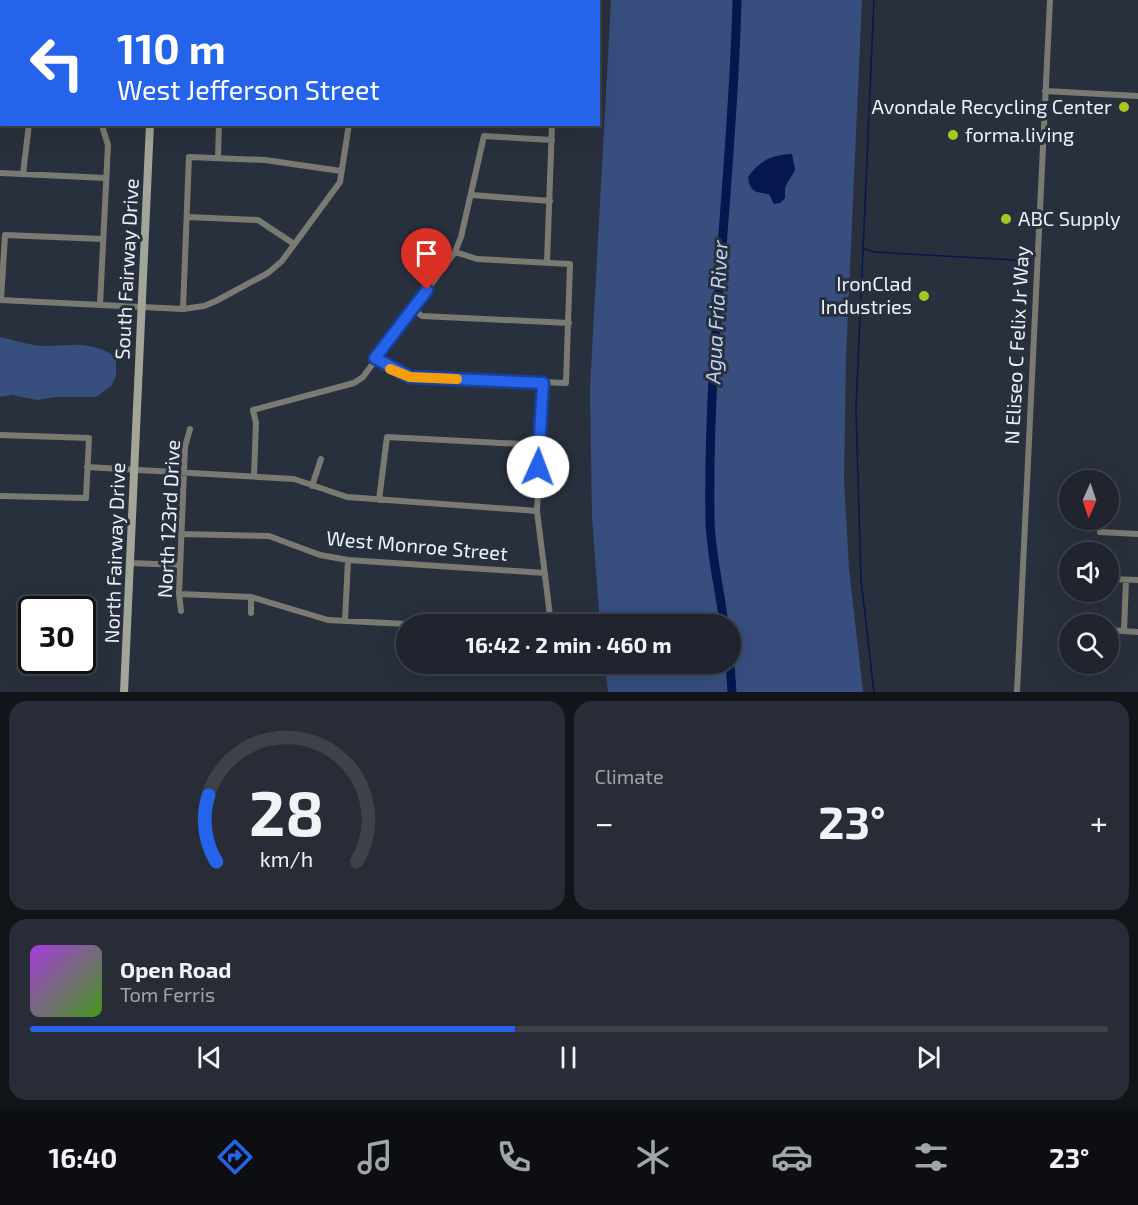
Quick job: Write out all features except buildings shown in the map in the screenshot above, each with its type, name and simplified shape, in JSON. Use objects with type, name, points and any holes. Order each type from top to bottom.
[{"type":"street","name":"N Eliseo C Felix Jr Way","points":[[1017,692],[1050,0]]},
{"type":"street","points":[[1046,91],[1138,96]]},
{"type":"street","points":[[23,174],[29,126]]},
{"type":"street","name":"South Fairway Drive","points":[[137,414],[150,126]]},
{"type":"street","points":[[218,157],[219,126]]},
{"type":"street","points":[[103,239],[5,235],[1,300],[183,309],[204,306],[267,273],[294,244],[340,182],[349,126]]},
{"type":"street","points":[[547,262],[552,126]]},
{"type":"street","points":[[100,305],[108,146],[103,129]]},
{"type":"street","points":[[254,476],[256,423],[253,410],[354,382],[363,377],[455,252],[472,195],[484,136],[552,140]]},
{"type":"street","points":[[183,309],[189,157],[265,160],[341,171]]},
{"type":"street","points":[[0,173],[106,178]]},
{"type":"street","points":[[472,195],[550,201]]},
{"type":"street","points":[[187,217],[258,220],[294,244]]},
{"type":"street","points":[[375,358],[410,377],[566,383],[570,264],[477,259],[455,252]]},
{"type":"street","points":[[413,309],[422,316],[569,323]]},
{"type":"street","points":[[543,383],[537,511],[550,614]]},
{"type":"street","name":"North Fairway Drive","points":[[124,692],[137,414]]},
{"type":"street","name":"North 123rd Drive","points":[[181,611],[179,594],[184,473],[190,429]]},
{"type":"street","points":[[0,435],[89,438],[86,498],[0,496]]},
{"type":"street","points":[[379,500],[387,437],[539,445]]},
{"type":"street","points":[[312,486],[321,459]]},
{"type":"street","points":[[87,467],[294,479],[347,497],[537,511]]},
{"type":"street","points":[[1100,532],[1138,534]]},
{"type":"street","name":"West Monroe Street","points":[[181,534],[268,536],[320,555],[348,560],[545,573]]},
{"type":"street","points":[[345,621],[348,560]]},
{"type":"street","points":[[130,563],[180,565]]},
{"type":"street","points":[[1119,580],[1138,580]]},
{"type":"street","points":[[1124,631],[1126,580]]},
{"type":"street","points":[[179,594],[251,597],[267,600],[307,616],[396,624]]},
{"type":"street","points":[[251,597],[251,613]]},
{"type":"street","points":[[1119,631],[1138,632]]},
{"type":"shaded area","points":[[611,0],[862,0],[846,357],[844,480],[849,568],[863,692],[608,692],[606,674],[741,674],[741,614],[599,614],[592,518],[590,388]]},
{"type":"shaded area","points":[[792,154],[795,170],[785,187],[785,198],[780,203],[774,204],[769,194],[757,192],[750,186],[748,177],[757,166],[767,160]]},
{"type":"shaded area","points":[[0,337],[42,346],[90,346],[108,352],[116,358],[116,376],[111,386],[96,397],[56,397],[37,400],[12,395],[0,397]]},
{"type":"waterway","name":"Agua Fria River","points":[[722,614],[711,534],[710,456],[712,391],[731,130],[737,0]]},
{"type":"waterway","points":[[874,0],[856,408],[861,580],[874,692]]},
{"type":"waterway","points":[[862,248],[875,252],[1031,261]]},
{"type":"waterway","name":"Agua Fria River","points":[[731,674],[732,692]]},
{"type":"slow traffic","points":[[390,369],[410,377],[457,379]]},
{"type":"place","name":"Avondale Recycling Center","points":[[1124,107]]},
{"type":"place","name":"forma.living","points":[[953,135]]},
{"type":"place","name":"ABC Supply","points":[[1006,219]]},
{"type":"place","name":"IronClad Industries","points":[[924,296]]},
{"type":"route","points":[[427,290],[375,358],[398,373],[410,377],[543,383],[538,467]]}]
